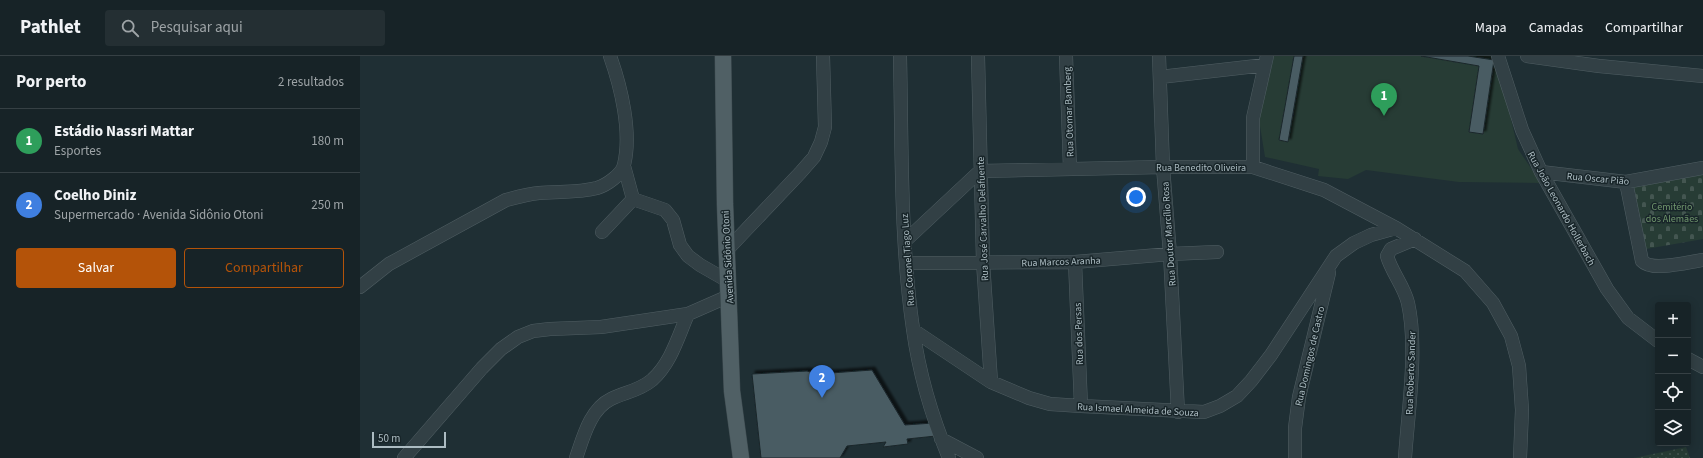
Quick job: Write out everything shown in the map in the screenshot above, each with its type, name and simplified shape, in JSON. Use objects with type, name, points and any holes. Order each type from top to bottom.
[{"type":"main road","name":"Avenida Sidônio Otoni","points":[[723,56],[726,251],[732,391],[741,458]]},
{"type":"street","points":[[610,56],[618,76],[624,104],[626,136],[624,166],[633,199]]},
{"type":"street","points":[[726,251],[814,157],[821,142],[825,119],[823,56]]},
{"type":"street","name":"Rua Coronel Tiago Luz","points":[[900,56],[906,263],[913,330],[924,385],[941,439],[949,458]]},
{"type":"street","name":"Rua José Carvalho Delafuente","points":[[978,56],[983,262],[991,382]]},
{"type":"street","name":"Rua Otomar Bamberg","points":[[1066,56],[1070,168]]},
{"type":"street","name":"Rua Doutor Marcílio Rosa","points":[[1159,56],[1163,167],[1170,254],[1178,412]]},
{"type":"street","name":"Rua João Leonardo Hollerbach","points":[[1498,56],[1522,130],[1540,172],[1607,289],[1628,318],[1655,339]]},
{"type":"street","points":[[1527,56],[1599,66],[1703,76]]},
{"type":"street","points":[[1160,77],[1266,60],[1253,118],[1253,167]]},
{"type":"street","points":[[360,287],[390,264],[506,200],[529,194],[572,192],[598,188],[613,179],[624,166]]},
{"type":"street","name":"Rua Benedito Oliveira","points":[[980,171],[1070,168],[1253,167],[1324,190],[1396,228],[1465,271],[1493,302],[1511,336],[1519,366],[1522,410],[1520,458]]},
{"type":"street","name":"Rua Oscar Pião","points":[[1540,172],[1626,182],[1703,168]]},
{"type":"street","points":[[905,241],[980,171]]},
{"type":"street","points":[[1626,182],[1642,261],[1650,266],[1656,267],[1703,260]]},
{"type":"street","points":[[602,232],[633,199]]},
{"type":"street","points":[[404,458],[482,368],[501,349],[518,337],[533,331],[601,327],[688,314],[728,289],[688,256],[676,237],[673,220],[665,210],[633,199]]},
{"type":"street","name":"Rua Ismael Almeida de Souza","points":[[913,330],[991,382],[1029,398],[1050,404],[1178,412],[1204,412],[1220,406],[1237,396],[1271,355],[1336,256],[1354,243],[1371,235],[1396,228]]},
{"type":"street","name":"Rua Roberto Sander","points":[[1405,458],[1412,356],[1412,323],[1407,301],[1387,256],[1390,249],[1415,239]]},
{"type":"street","name":"Rua Marcos Aranha","points":[[906,263],[1075,262],[1170,254],[1217,252]]},
{"type":"street","name":"Rua Domingos de Castro","points":[[1294,458],[1295,428],[1299,397],[1323,296],[1336,256]]},
{"type":"street","name":"Rua dos Persas","points":[[1075,262],[1081,406]]},
{"type":"street","points":[[576,458],[593,416],[600,406],[611,399],[639,389],[652,380],[664,366],[688,314]]},
{"type":"street","points":[[1691,361],[1703,367]]},
{"type":"street","points":[[941,439],[976,458]]},
{"type":"green space","points":[[1274,56],[1496,56],[1518,149],[1541,183],[1459,182],[1366,170],[1348,179],[1318,176],[1319,169],[1265,157],[1259,120]]},
{"type":"green space","name":"Cemitério dos Alemães","points":[[1703,173],[1703,239],[1646,249],[1634,187]]},
{"type":"green space","points":[[1686,447],[1690,458],[1634,458]]},
{"type":"building","points":[[1294,56],[1303,56],[1288,142],[1279,140]]},
{"type":"building","points":[[1421,56],[1468,56],[1494,60],[1483,134],[1469,132],[1479,66]]},
{"type":"building","points":[[872,370],[905,425],[933,423],[936,436],[907,439],[908,444],[883,447],[886,442],[847,446],[840,458],[761,458],[752,374],[807,371],[817,374]]},
{"type":"place","name":"Estádio Nassri Mattar","points":[[1384,116]]},
{"type":"place","name":"Coelho Diniz","points":[[822,398]]}]
